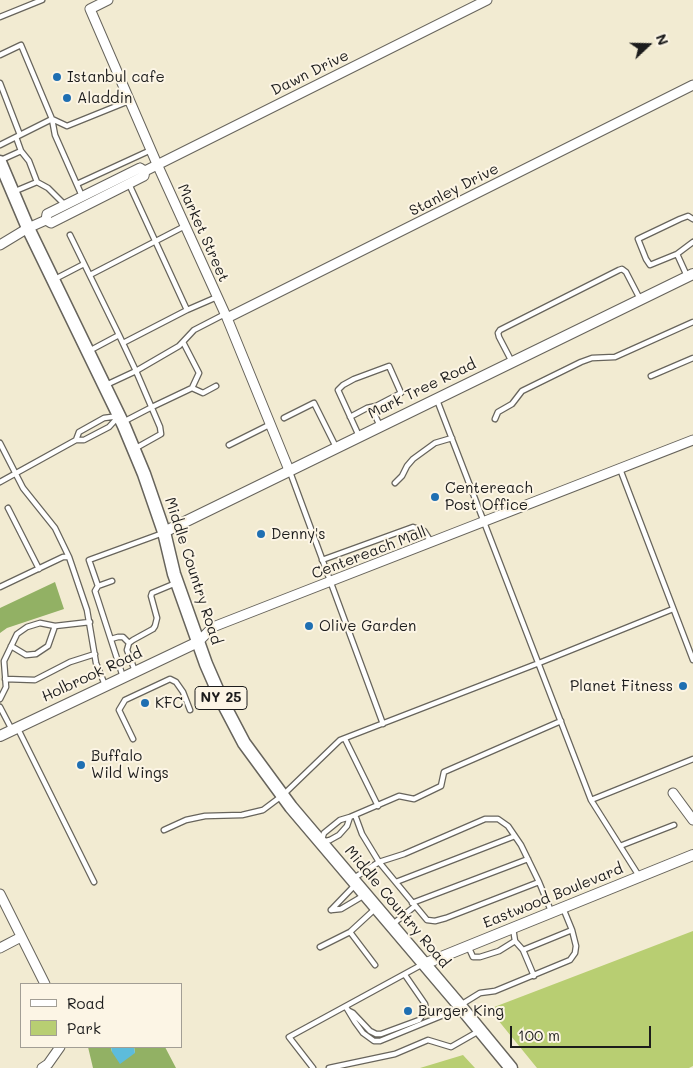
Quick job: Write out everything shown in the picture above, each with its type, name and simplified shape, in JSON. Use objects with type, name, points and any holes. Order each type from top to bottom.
[{"type":"main road","name":"Middle Country Road","points":[[0,161],[28,228],[134,450],[164,532],[177,583],[198,642],[223,703],[244,743],[321,842],[510,1068]]},
{"type":"street","name":"Market Street","points":[[108,0],[90,9],[150,150],[226,316],[289,470]]},
{"type":"street","name":"Dawn Drive","points":[[46,220],[46,214],[82,196],[140,168],[145,170],[487,0]]},
{"type":"street","name":"Stanley Drive","points":[[226,316],[693,85]]},
{"type":"street","name":"Dawn Drive","points":[[46,220],[51,223],[129,184],[144,176],[145,170]]},
{"type":"street","name":"Dawn Drive","points":[[0,245],[28,228],[46,220]]},
{"type":"street","name":"Mark Tree Road","points":[[164,532],[690,275]]},
{"type":"street","name":"Centereach Mall","points":[[198,642],[214,627],[693,440]]},
{"type":"street","name":"Holbrook Road","points":[[0,736],[198,642]]},
{"type":"street","points":[[673,793],[693,820]]},
{"type":"street","name":"Eastwood Boulevard","points":[[424,964],[693,855]]},
{"type":"street","points":[[0,894],[44,983]]},
{"type":"street","points":[[0,948],[21,937]]},
{"type":"street","points":[[42,1068],[52,1060],[59,1048]]},
{"type":"lane","points":[[0,17],[42,0]]},
{"type":"lane","points":[[0,55],[21,46],[52,119],[55,135],[82,196]]},
{"type":"lane","points":[[0,83],[18,136],[21,151],[29,161],[37,182],[52,191],[64,205]]},
{"type":"lane","points":[[52,119],[67,126],[129,101]]},
{"type":"lane","points":[[0,145],[52,119]]},
{"type":"lane","points":[[77,184],[150,150]]},
{"type":"lane","points":[[0,161],[21,151]]},
{"type":"lane","points":[[13,192],[37,182]]},
{"type":"lane","points":[[129,184],[187,310]]},
{"type":"lane","points":[[693,219],[688,216],[680,219],[639,237],[638,243],[650,265],[676,254],[693,242]]},
{"type":"lane","points":[[90,276],[185,226]]},
{"type":"lane","points":[[70,235],[123,343],[160,426],[161,434],[134,450]]},
{"type":"lane","points":[[676,254],[690,275]]},
{"type":"lane","points":[[54,280],[84,264]]},
{"type":"lane","points":[[512,362],[499,337],[500,330],[618,270],[622,269],[626,272],[640,300]]},
{"type":"lane","points":[[123,343],[205,300],[217,297]]},
{"type":"lane","points":[[104,386],[136,371],[179,346],[194,330],[226,316]]},
{"type":"lane","points":[[495,419],[498,412],[512,404],[522,391],[581,362],[592,358],[615,358],[693,322]]},
{"type":"lane","points":[[88,352],[119,335]]},
{"type":"lane","points":[[0,482],[76,440],[84,440],[120,419],[192,388],[199,373],[183,342]]},
{"type":"lane","points":[[651,376],[693,358]]},
{"type":"lane","points":[[350,417],[402,392],[390,367],[387,365],[354,379],[340,388],[338,393],[359,438]]},
{"type":"lane","points":[[192,388],[203,393],[216,386]]},
{"type":"lane","points":[[436,398],[591,800],[639,876]]},
{"type":"lane","points":[[284,418],[314,403],[336,448]]},
{"type":"lane","points":[[376,406],[372,409],[380,426]]},
{"type":"lane","points":[[76,440],[79,432],[104,418],[120,419]]},
{"type":"lane","points":[[229,445],[271,424]]},
{"type":"lane","points":[[395,483],[402,476],[406,466],[412,459],[435,443],[452,438]]},
{"type":"lane","points":[[0,443],[23,488],[55,528],[69,557],[90,622],[96,663],[105,686]]},
{"type":"lane","points":[[620,469],[693,660]]},
{"type":"lane","points":[[289,470],[383,724]]},
{"type":"lane","points":[[8,508],[38,569]]},
{"type":"lane","points":[[322,560],[412,526],[424,531],[432,543]]},
{"type":"lane","points":[[123,677],[96,591],[98,586],[89,560],[164,532]]},
{"type":"lane","points":[[0,587],[62,557],[69,557]]},
{"type":"lane","points":[[98,586],[112,581]]},
{"type":"lane","points":[[135,672],[127,650],[129,643],[155,626],[157,618],[151,596],[152,593],[177,583]]},
{"type":"lane","points":[[164,830],[186,820],[205,816],[242,815],[264,810],[283,795],[340,740],[673,609]]},
{"type":"lane","points":[[0,700],[6,688],[4,660],[18,634],[27,627],[40,623],[55,626],[90,622]]},
{"type":"lane","points":[[11,646],[26,655],[36,654],[48,646],[55,626]]},
{"type":"lane","points":[[111,639],[123,637],[129,643]]},
{"type":"lane","points":[[5,679],[35,680],[70,662],[95,654]]},
{"type":"lane","points":[[133,739],[119,710],[125,700],[170,679],[176,682],[183,692],[190,710]]},
{"type":"lane","points":[[0,707],[15,729],[94,882]]},
{"type":"lane","points":[[352,816],[347,826],[339,835],[321,842],[324,832],[340,820],[399,796],[414,799],[442,786],[444,772],[561,720]]},
{"type":"lane","points":[[345,738],[378,806]]},
{"type":"lane","points":[[591,800],[693,759]]},
{"type":"lane","points":[[352,816],[379,862],[427,920],[435,921],[539,882]]},
{"type":"lane","points":[[366,894],[341,909],[331,910],[354,881],[379,862],[404,854],[485,819],[498,819],[508,826],[528,859],[551,913]]},
{"type":"lane","points":[[620,846],[674,825]]},
{"type":"lane","points":[[396,882],[515,836]]},
{"type":"lane","points":[[392,925],[414,904],[528,859]]},
{"type":"lane","points":[[320,946],[350,932],[377,907]]},
{"type":"lane","points":[[347,1009],[357,1026],[369,1038],[380,1041],[446,1014],[480,993],[496,992],[570,960],[575,953],[576,946],[563,908]]},
{"type":"lane","points":[[513,928],[515,942],[523,950],[534,976]]},
{"type":"lane","points":[[523,950],[572,930]]},
{"type":"lane","points":[[350,932],[375,965]]},
{"type":"lane","points":[[468,946],[473,957],[480,957],[499,951],[515,942]]},
{"type":"lane","points":[[313,1068],[289,1036],[347,1009],[424,964]]},
{"type":"lane","points":[[405,975],[425,1004],[426,1010],[419,1020]]},
{"type":"lane","points":[[347,1009],[370,1031],[376,1034],[381,1034],[419,1020],[428,1022]]},
{"type":"lane","points":[[329,1068],[395,1054],[428,1040],[451,1046],[480,1030]]},
{"type":"green space","points":[[55,582],[64,609],[7,628],[0,633],[0,608]]},
{"type":"green space","points":[[693,931],[693,1066],[689,1068],[537,1068],[489,1009]]},
{"type":"green space","points":[[88,1048],[111,1048],[112,1052],[135,1053],[134,1048],[166,1048],[176,1068],[93,1068]]},
{"type":"green space","points":[[463,1055],[475,1068],[420,1068]]},
{"type":"water","points":[[111,1048],[134,1048],[135,1053],[120,1064]]},
{"type":"place","name":"Istanbul cafe","points":[[57,77]]},
{"type":"place","name":"Aladdin","points":[[67,98]]},
{"type":"place","name":"Centereach Post Office","points":[[435,497]]},
{"type":"place","name":"Denny's","points":[[261,534]]},
{"type":"place","name":"Olive Garden","points":[[309,626]]},
{"type":"place","name":"Planet Fitness","points":[[683,686]]},
{"type":"place","name":"KFC","points":[[145,703]]},
{"type":"place","name":"Buffalo Wild Wings","points":[[81,765]]},
{"type":"place","name":"Burger King","points":[[408,1011]]}]
